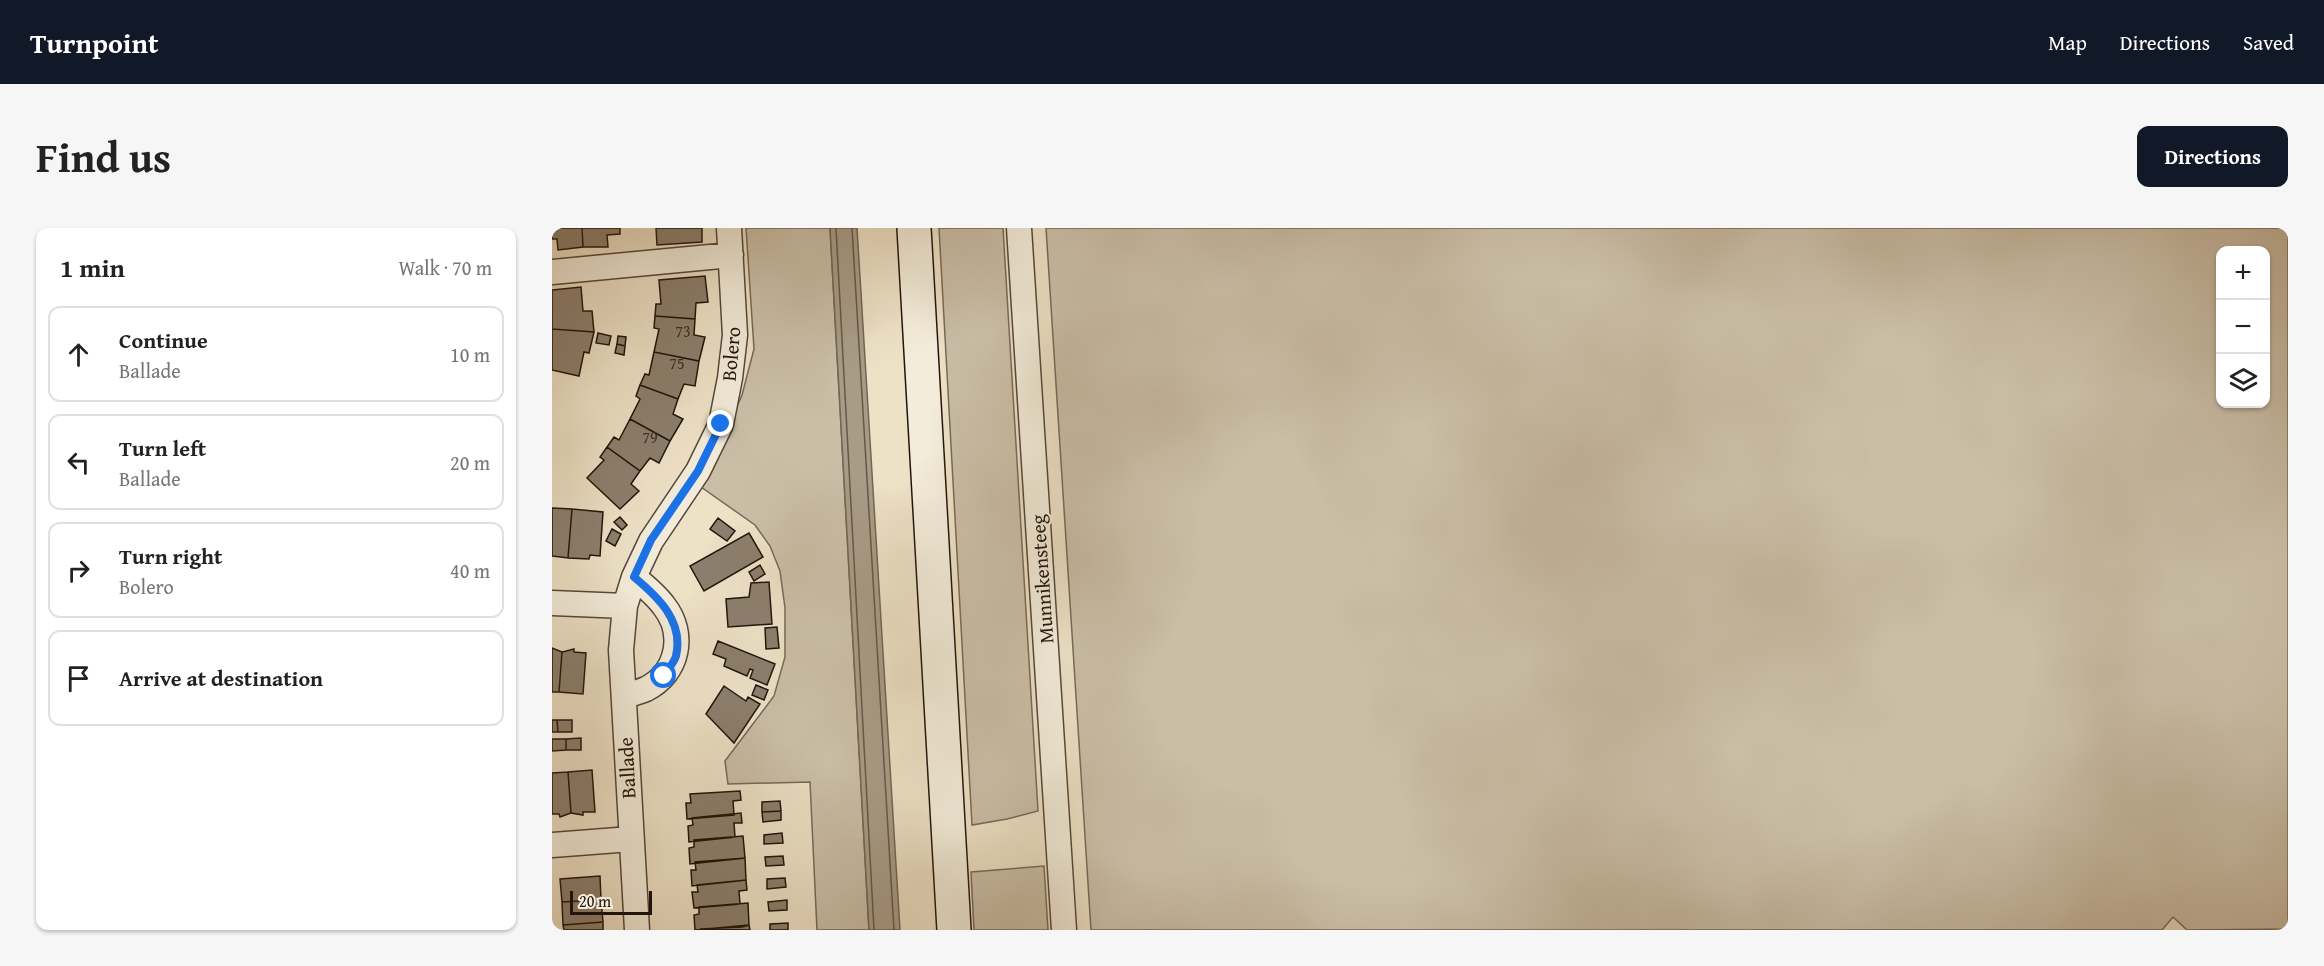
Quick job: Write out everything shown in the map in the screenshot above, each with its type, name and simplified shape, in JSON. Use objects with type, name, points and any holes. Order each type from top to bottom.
[{"type":"main road","points":[[914,228],[954,930]]},
{"type":"street","name":"Bolero","points":[[625,606],[634,577],[651,540],[698,471],[721,424],[735,335],[729,228]]},
{"type":"street","name":"Munnikensteeg","points":[[1019,228],[1064,930]]},
{"type":"street","points":[[552,272],[731,255]]},
{"type":"street","points":[[624,696],[647,689],[664,676],[676,658],[677,632],[666,608],[634,577]]},
{"type":"street","points":[[552,603],[625,606]]},
{"type":"street","name":"Ballade","points":[[625,606],[621,650],[637,930]]},
{"type":"street","points":[[552,845],[631,839]]},
{"type":"shaded area","points":[[746,228],[830,228],[869,930],[817,930],[810,782],[728,784],[725,761],[774,696],[785,657],[785,608],[780,571],[770,546],[755,525],[694,482],[723,438],[742,395],[754,349]]},
{"type":"shaded area","points":[[939,228],[1003,228],[1038,811],[972,825]]},
{"type":"shaded area","points":[[1046,228],[2288,228],[2288,929],[2187,930],[2173,917],[2162,930],[1091,930]]},
{"type":"shaded area","points":[[1044,866],[1048,930],[974,930],[971,872]]},
{"type":"water","points":[[830,228],[857,228],[900,930],[869,930]]},
{"type":"building","points":[[552,228],[582,228],[583,247],[558,250],[557,239],[552,239]]},
{"type":"building","points":[[582,228],[620,228],[620,234],[607,235],[608,247],[583,247]]},
{"type":"building","points":[[656,228],[702,228],[702,242],[657,245]]},
{"type":"building","points":[[705,276],[708,302],[696,303],[695,319],[655,316],[656,304],[661,304],[659,280]]},
{"type":"building","points":[[581,287],[583,311],[592,311],[594,332],[552,329],[552,290]]},
{"type":"building","points":[[655,316],[695,319],[694,335],[705,337],[699,361],[654,352],[659,329],[654,328]]},
{"type":"building","points":[[552,329],[594,332],[589,353],[584,352],[579,376],[552,370]]},
{"type":"building","points":[[598,333],[611,336],[609,345],[596,343]]},
{"type":"building","points":[[618,336],[626,337],[625,346],[617,344]]},
{"type":"building","points":[[617,344],[625,346],[624,355],[615,353]]},
{"type":"building","points":[[654,352],[699,361],[695,386],[684,384],[678,399],[640,385],[645,374],[649,375]]},
{"type":"building","points":[[640,385],[678,399],[673,414],[683,419],[670,441],[630,419],[640,399],[636,396]]},
{"type":"building","points":[[630,419],[670,441],[659,463],[650,458],[640,471],[607,447],[614,437],[619,440]]},
{"type":"building","points":[[607,447],[640,471],[631,484],[639,491],[620,509],[587,478],[604,460],[600,457]]},
{"type":"building","points":[[552,508],[572,509],[568,558],[552,556]]},
{"type":"building","points":[[572,509],[603,512],[600,556],[590,555],[589,559],[568,558]]},
{"type":"building","points":[[620,517],[627,525],[622,530],[614,522]]},
{"type":"building","points":[[718,518],[735,531],[727,541],[710,529]]},
{"type":"building","points":[[612,529],[621,534],[615,546],[606,541]]},
{"type":"building","points":[[749,533],[763,557],[704,591],[690,566]]},
{"type":"building","points":[[760,565],[765,574],[754,581],[749,572]]},
{"type":"building","points":[[769,582],[772,624],[728,627],[726,599],[749,597],[751,583]]},
{"type":"building","points":[[777,627],[779,648],[766,649],[765,628]]},
{"type":"building","points":[[718,641],[775,664],[767,685],[750,678],[753,670],[750,669],[747,676],[724,666],[726,659],[713,654]]},
{"type":"building","points":[[552,648],[562,652],[559,692],[552,692]]},
{"type":"building","points":[[574,649],[574,652],[586,653],[583,694],[559,692],[562,652]]},
{"type":"building","points":[[756,685],[768,690],[764,700],[752,695]]},
{"type":"building","points":[[724,686],[746,701],[748,697],[760,704],[734,743],[706,714]]},
{"type":"building","points":[[552,720],[557,720],[558,732],[552,732]]},
{"type":"building","points":[[557,720],[572,720],[572,732],[558,732]]},
{"type":"building","points":[[581,738],[581,750],[566,750],[566,739]]},
{"type":"building","points":[[552,739],[566,739],[566,750],[552,751]]},
{"type":"building","points":[[592,770],[595,812],[583,812],[583,815],[571,813],[568,772]]},
{"type":"building","points":[[568,772],[571,813],[560,817],[559,814],[552,814],[552,773]]},
{"type":"building","points":[[740,791],[741,800],[733,801],[734,815],[687,819],[686,803],[691,803],[690,794]]},
{"type":"building","points":[[780,801],[781,811],[762,812],[762,802]]},
{"type":"building","points":[[781,811],[781,820],[763,822],[762,812]]},
{"type":"building","points":[[741,813],[742,823],[734,823],[735,837],[689,842],[688,826],[693,825],[692,818]]},
{"type":"building","points":[[782,833],[783,843],[764,844],[764,835]]},
{"type":"building","points":[[743,836],[745,858],[690,864],[689,848],[694,847],[694,840]]},
{"type":"building","points":[[783,856],[784,865],[766,866],[765,857]]},
{"type":"building","points":[[745,858],[746,880],[692,886],[691,870],[696,870],[695,862]]},
{"type":"building","points":[[600,876],[601,900],[562,902],[560,879]]},
{"type":"building","points":[[785,878],[786,887],[767,889],[767,879]]},
{"type":"building","points":[[746,880],[747,890],[739,891],[740,904],[694,908],[692,892],[698,892],[697,885]]},
{"type":"building","points":[[601,900],[603,922],[563,925],[562,902]]},
{"type":"building","points":[[787,900],[787,910],[769,911],[768,902]]},
{"type":"building","points":[[748,903],[749,925],[695,930],[694,915],[699,914],[699,907]]},
{"type":"building","points":[[603,922],[603,930],[564,930],[563,925]]},
{"type":"building","points":[[788,923],[788,930],[770,930],[770,924]]},
{"type":"building","points":[[749,925],[750,930],[700,929],[742,927]]},
{"type":"route","points":[[664,676],[676,658],[677,632],[666,608],[655,594],[634,577],[651,540],[698,471],[721,424]]}]
